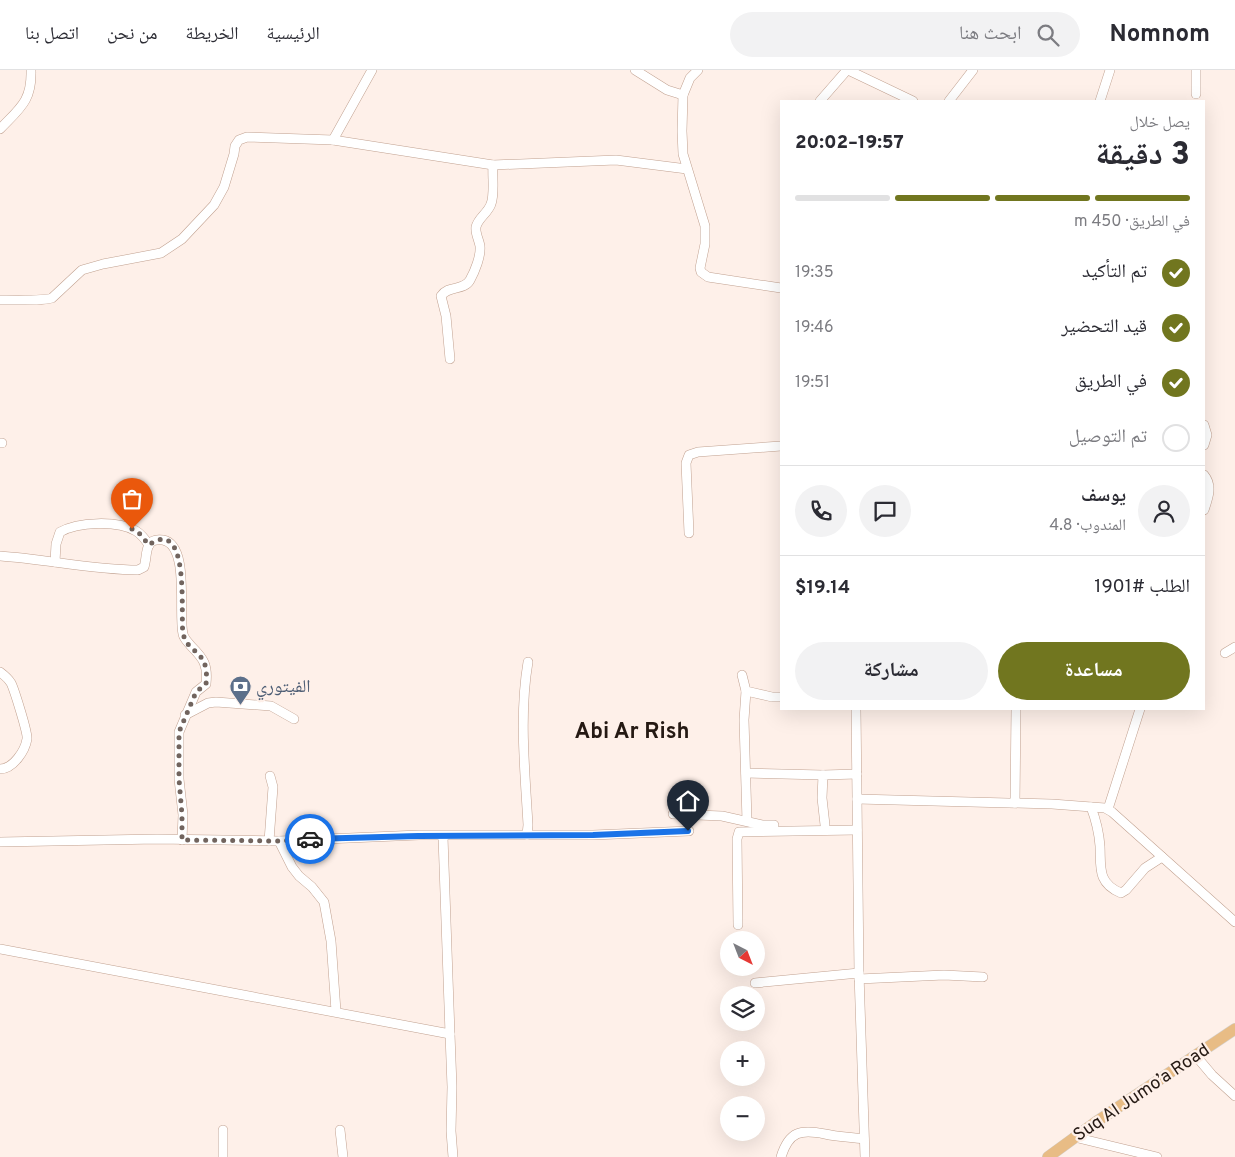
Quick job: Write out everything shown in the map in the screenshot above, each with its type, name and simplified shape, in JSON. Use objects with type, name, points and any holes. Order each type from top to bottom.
[{"type":"main road","name":"Suq Al Jumo’a Road","points":[[1048,1157],[1074,1137],[1235,1029]]},
{"type":"street","points":[[0,130],[30,92],[31,70]]},
{"type":"street","points":[[333,140],[372,70]]},
{"type":"street","points":[[635,70],[667,90],[683,95]]},
{"type":"street","points":[[698,70],[690,78],[683,95],[682,131],[683,154],[705,226],[706,234],[700,268],[701,272],[708,277],[780,288]]},
{"type":"street","points":[[821,100],[847,70],[911,100]]},
{"type":"street","points":[[950,100],[973,70]]},
{"type":"street","points":[[1100,100],[1110,70]]},
{"type":"street","points":[[1196,70],[1196,94]]},
{"type":"street","points":[[0,300],[46,300],[52,298],[82,270],[161,252],[175,245],[197,224],[220,196],[235,146],[239,140],[247,137],[333,140],[492,165],[616,160],[687,169]]},
{"type":"street","points":[[450,359],[446,316],[441,296],[446,291],[464,286],[470,282],[476,267],[480,251],[476,228],[478,221],[491,205],[492,165]]},
{"type":"street","points":[[1205,428],[1208,435],[1205,442]]},
{"type":"street","points":[[689,534],[686,463],[689,455],[698,452],[780,446]]},
{"type":"street","points":[[1205,476],[1210,484],[1205,507]]},
{"type":"street","points":[[55,562],[56,544],[60,532],[87,524],[126,527],[140,534],[149,545]]},
{"type":"street","points":[[0,556],[138,570],[144,567],[149,545],[154,542],[164,540],[176,548],[181,571],[184,637],[204,661],[207,668],[206,684],[196,692],[180,726],[178,743],[182,840]]},
{"type":"street","points":[[1225,653],[1235,647]]},
{"type":"street","points":[[527,836],[524,690],[528,662]]},
{"type":"street","points":[[0,672],[12,684],[27,738],[24,748],[17,759],[10,766],[0,769]]},
{"type":"street","points":[[742,675],[746,691],[744,720],[747,821]]},
{"type":"street","points":[[746,691],[780,697]]},
{"type":"street","points":[[185,716],[203,705],[216,702],[271,706],[294,719]]},
{"type":"street","points":[[856,710],[859,976],[864,1157]]},
{"type":"street","points":[[1016,710],[1016,803]]},
{"type":"street","points":[[1108,809],[1140,710]]},
{"type":"street","points":[[746,773],[857,774]]},
{"type":"street","points":[[823,775],[822,798],[825,825]]},
{"type":"street","points":[[269,841],[273,787],[270,776]]},
{"type":"street","points":[[857,799],[1016,803],[1108,809],[1235,922]]},
{"type":"street","points":[[1091,807],[1097,826],[1102,876],[1117,891],[1121,893],[1126,890],[1145,868],[1162,857]]},
{"type":"street","points":[[673,814],[722,816],[768,825],[857,827]]},
{"type":"street","points":[[738,925],[737,839],[739,832],[857,827]]},
{"type":"street","points":[[0,842],[106,839],[279,841],[418,836],[527,836],[688,831]]},
{"type":"street","points":[[442,837],[453,1157]]},
{"type":"street","points":[[279,841],[292,867],[324,902],[331,941],[336,1012]]},
{"type":"street","points":[[0,949],[450,1034]]},
{"type":"street","points":[[755,983],[859,976],[944,975],[983,978]]},
{"type":"street","points":[[1196,1056],[1212,1075],[1235,1096]]},
{"type":"street","points":[[223,1130],[223,1157]]},
{"type":"street","points":[[340,1130],[343,1157]]},
{"type":"street","points":[[781,1157],[786,1143],[791,1137],[799,1133],[816,1131],[864,1139]]},
{"type":"street","points":[[1074,1137],[1157,1157]]},
{"type":"way so far","points":[[132,529],[140,534],[149,545],[164,540],[176,548],[181,571],[182,631],[185,640],[198,653],[207,668],[206,684],[196,692],[179,732],[182,840],[279,841],[310,839]]},
{"type":"place","name":"الفيتوري","points":[[240,705]]},
{"type":"district","name":"Abi Ar Rish","points":[[632,730]]},
{"type":"route","points":[[310,839],[593,835],[688,831]]}]
